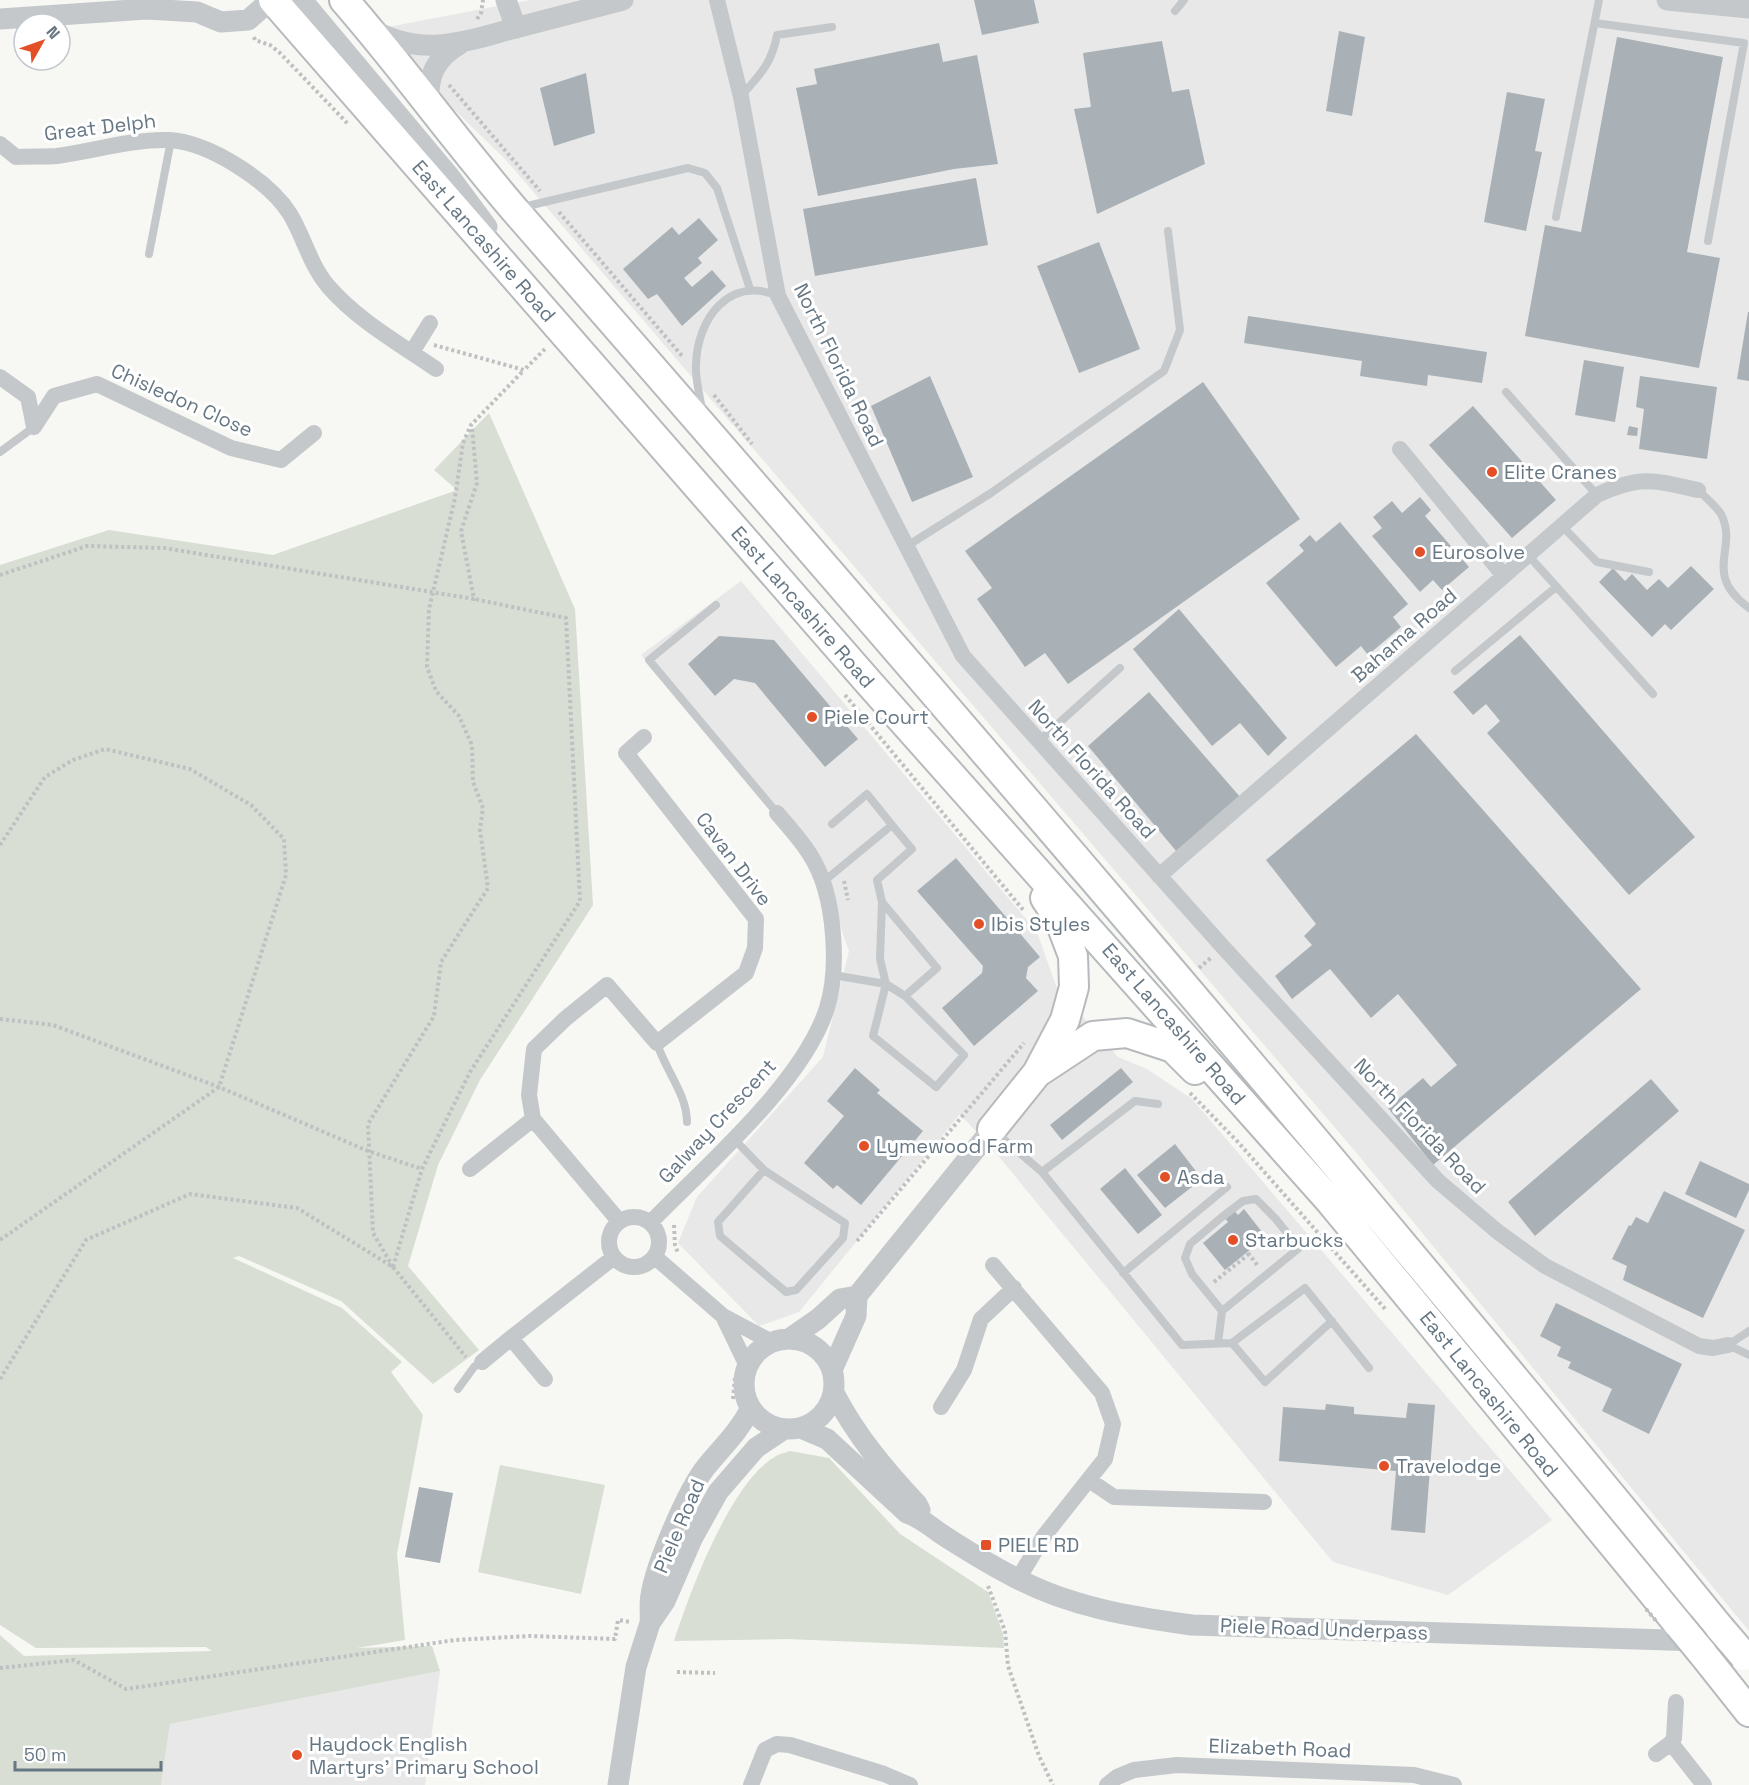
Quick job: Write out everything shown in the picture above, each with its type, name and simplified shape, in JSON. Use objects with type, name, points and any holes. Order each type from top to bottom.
[{"type":"highway","name":"East Lancashire Road","points":[[272,0],[564,347],[997,826],[1330,1201],[1749,1712]]},
{"type":"highway","name":"East Lancashire Road","points":[[344,0],[514,209],[704,425],[1486,1341],[1720,1628],[1747,1654]]},
{"type":"highway","points":[[992,1129],[1037,1073],[1065,1020],[1074,987],[1073,956],[1059,919],[997,826]]},
{"type":"highway","points":[[1037,1073],[1093,1036],[1127,1033],[1173,1048],[1330,1201]]},
{"type":"street","points":[[197,12],[217,0]]},
{"type":"street","points":[[0,19],[147,9],[197,12],[221,22],[248,20],[272,0]]},
{"type":"street","points":[[302,0],[450,177],[564,347]]},
{"type":"street","points":[[506,0],[516,28]]},
{"type":"street","points":[[429,107],[428,88],[432,70],[446,52],[461,44],[623,0]]},
{"type":"street","name":"North Florida Road","points":[[717,0],[741,97],[778,296],[963,656],[1159,876],[1438,1181],[1497,1232],[1545,1266],[1699,1346],[1713,1348],[1728,1345]]},
{"type":"street","points":[[1667,0],[1749,8]]},
{"type":"street","points":[[367,27],[385,37],[414,45],[461,44]]},
{"type":"street","name":"Great Delph","points":[[0,144],[16,157],[56,156],[137,141],[171,140],[210,152],[258,179],[290,213],[315,267],[328,286],[345,303],[415,346],[436,369]]},
{"type":"street","points":[[415,346],[430,323]]},
{"type":"street","points":[[0,377],[28,397],[34,427]]},
{"type":"street","name":"Chisledon Close","points":[[34,427],[54,396],[98,384],[231,448],[281,460],[314,433]]},
{"type":"street","points":[[1400,449],[1504,576]]},
{"type":"street","name":"Bahama Road","points":[[1159,876],[1597,495],[1616,487],[1650,479],[1698,490]]},
{"type":"street","name":"Cavan Drive","points":[[644,737],[626,753],[756,919],[755,948],[746,973],[657,1043]]},
{"type":"street","name":"Galway Crescent","points":[[651,1222],[797,1067],[827,1008],[833,975],[831,914],[823,882],[809,854],[777,813]]},
{"type":"street","points":[[619,1221],[533,1119],[529,1095],[534,1049],[565,1019],[607,985],[657,1043]]},
{"type":"street","points":[[470,1169],[533,1119]]},
{"type":"street","points":[[723,1316],[740,1367],[744,1387],[742,1408],[769,1424],[792,1429],[822,1415],[834,1393],[832,1370],[856,1316],[857,1296],[992,1129]]},
{"type":"street","points":[[632,1216],[651,1222],[659,1234],[660,1242],[655,1257],[650,1262],[635,1267],[627,1266],[614,1257],[609,1238],[619,1221],[632,1216]]},
{"type":"street","points":[[478,1365],[614,1257]]},
{"type":"street","points":[[655,1257],[723,1316],[780,1340],[804,1341],[817,1348],[832,1370]]},
{"type":"street","points":[[993,1265],[1102,1393],[1113,1424],[1105,1459],[1044,1536],[1018,1579]]},
{"type":"street","points":[[940,1407],[964,1370],[981,1319],[1014,1288]]},
{"type":"street","points":[[740,1367],[759,1350],[818,1319],[840,1299],[857,1296]]},
{"type":"street","points":[[512,1338],[545,1379]]},
{"type":"street","name":"Piele Road Underpass","points":[[834,1393],[849,1422],[880,1464],[917,1504],[923,1519]]},
{"type":"street","name":"Piele Road","points":[[618,1785],[636,1667],[650,1623],[651,1595],[666,1548],[694,1484],[705,1467],[740,1429],[742,1408]]},
{"type":"street","name":"Piele Road","points":[[650,1623],[666,1601],[692,1539],[718,1492],[756,1448],[792,1429]]},
{"type":"street","name":"Piele Road Underpass","points":[[792,1429],[828,1439],[907,1513],[923,1519],[947,1538],[1018,1579],[1099,1608],[1133,1617],[1192,1625],[1747,1654]]},
{"type":"street","points":[[1089,1480],[1114,1497],[1264,1502]]},
{"type":"street","points":[[1676,1702],[1671,1743],[1704,1785]]},
{"type":"street","points":[[1656,1754],[1671,1743]]},
{"type":"street","points":[[751,1785],[765,1750],[777,1744],[790,1744],[884,1774],[910,1785]]},
{"type":"street","name":"Elizabeth Road","points":[[1107,1785],[1117,1777],[1134,1770],[1177,1765],[1414,1775],[1454,1785]]},
{"type":"lane","points":[[1175,10],[1184,0]]},
{"type":"lane","points":[[1556,217],[1599,0]]},
{"type":"lane","points":[[1595,23],[1744,43],[1708,241]]},
{"type":"lane","points":[[741,97],[766,68],[774,54],[777,35],[832,27]]},
{"type":"lane","points":[[149,254],[171,140]]},
{"type":"lane","points":[[514,209],[688,168],[705,173],[717,188],[750,289]]},
{"type":"lane","points":[[907,546],[991,493],[1164,371],[1180,330],[1168,231]]},
{"type":"lane","points":[[704,425],[696,366],[704,325],[718,306],[732,295],[750,289],[764,290],[778,296]]},
{"type":"lane","points":[[1506,392],[1597,495]]},
{"type":"lane","points":[[0,452],[34,427]]},
{"type":"lane","points":[[1698,490],[1721,514],[1726,540],[1722,558],[1725,578],[1737,599],[1749,608]]},
{"type":"lane","points":[[1562,526],[1597,562],[1649,572]]},
{"type":"lane","points":[[1528,555],[1653,694]]},
{"type":"lane","points":[[1455,671],[1556,587]]},
{"type":"lane","points":[[717,605],[650,660],[777,813]]},
{"type":"lane","points":[[1038,741],[1120,668]]},
{"type":"lane","points":[[832,824],[867,794],[912,849],[877,880],[882,902],[880,959],[886,984],[873,1036],[936,1087],[964,1055],[905,996],[886,984],[833,975]]},
{"type":"lane","points":[[823,882],[892,825]]},
{"type":"lane","points":[[882,902],[937,968],[905,996]]},
{"type":"lane","points":[[657,1043],[662,1060],[684,1104],[687,1122]]},
{"type":"lane","points":[[1042,1172],[1135,1101],[1158,1104]]},
{"type":"lane","points":[[992,1129],[1042,1172],[1182,1344],[1232,1343],[1305,1288],[1369,1368]]},
{"type":"lane","points":[[733,1137],[764,1170],[845,1223],[843,1238],[796,1290],[786,1292],[720,1236],[718,1222],[764,1170]]},
{"type":"lane","points":[[1123,1273],[1227,1187]]},
{"type":"lane","points":[[1218,1343],[1222,1311],[1299,1248],[1256,1199],[1242,1201],[1190,1244],[1185,1258],[1192,1274],[1222,1311]]},
{"type":"lane","points":[[1232,1343],[1265,1382],[1332,1321]]},
{"type":"lane","points":[[1728,1345],[1749,1331]]},
{"type":"lane","points":[[1728,1345],[1749,1355]]},
{"type":"lane","points":[[458,1389],[478,1365]]},
{"type":"path","points":[[470,24],[481,13],[483,0]]},
{"type":"path","points":[[255,40],[270,45],[279,53],[336,114],[352,127]]},
{"type":"path","points":[[478,1365],[393,1267],[373,1233],[368,1124],[434,1016],[441,962],[488,888],[480,830],[483,808],[474,782],[472,745],[459,716],[436,691],[427,667],[426,653],[429,609],[455,498],[463,443],[471,425],[548,345],[564,347]]},
{"type":"path","points":[[415,346],[524,370]]},
{"type":"path","points":[[471,425],[477,483],[461,531],[474,599]]},
{"type":"path","points":[[0,575],[87,546],[164,548],[474,599],[566,618],[580,901],[470,1072],[422,1168],[393,1267]]},
{"type":"path","points":[[841,690],[1031,919]]},
{"type":"path","points":[[0,845],[45,777],[73,760],[105,749],[190,770],[251,805],[284,838],[286,875],[219,1087],[0,1240]]},
{"type":"path","points":[[0,1019],[53,1025],[219,1087],[368,1151],[422,1168]]},
{"type":"path","points":[[850,1249],[1029,1038]]},
{"type":"path","points":[[1184,1087],[1238,1142],[1388,1311]]},
{"type":"path","points":[[0,1379],[86,1240],[190,1194],[297,1208],[393,1267]]},
{"type":"path","points":[[677,1217],[674,1237],[682,1258]]},
{"type":"path","points":[[1205,1290],[1249,1254]]},
{"type":"path","points":[[740,1367],[742,1408]]},
{"type":"path","points":[[990,1587],[1005,1631],[1008,1666],[1039,1756],[1053,1785]]},
{"type":"path","points":[[1639,1600],[1646,1609]]},
{"type":"path","points":[[0,1668],[74,1660],[126,1689],[455,1640],[530,1636],[615,1639],[618,1620]]},
{"type":"path","points":[[677,1672],[715,1673]]},
{"type":"shaded area","points":[[530,0],[1749,0],[1749,1631],[1355,1151],[506,160],[372,30]]},
{"type":"shaded area","points":[[489,413],[575,609],[593,905],[480,1080],[438,1165],[408,1266],[479,1350],[433,1384],[341,1301],[239,1256],[233,1258],[342,1308],[402,1362],[391,1372],[423,1415],[397,1554],[405,1640],[357,1648],[432,1646],[440,1671],[170,1724],[161,1785],[0,1785],[0,1635],[24,1656],[212,1651],[206,1647],[36,1648],[0,1625],[0,565],[109,530],[273,555],[457,490],[434,470]]},
{"type":"shaded area","points":[[741,581],[1037,932],[1056,986],[1118,1057],[1147,1069],[1192,1099],[1552,1520],[1448,1595],[1333,1562],[1000,1158],[960,1114],[799,1312],[759,1326],[678,1243],[697,1197],[823,1057],[849,951],[812,847],[641,655]]},
{"type":"shaded area","points":[[790,1451],[829,1458],[900,1534],[988,1592],[1003,1634],[1004,1648],[787,1639],[674,1641],[713,1542],[741,1492],[757,1472],[775,1457]]},
{"type":"shaded area","points":[[500,1465],[605,1485],[581,1594],[478,1572]]},
{"type":"shaded area","name":"Haydock English Martyrs' Primary School","points":[[440,1671],[425,1785],[161,1785],[170,1724]]},
{"type":"building","points":[[974,0],[1034,0],[1039,23],[982,35]]},
{"type":"building","points":[[1339,31],[1365,37],[1352,116],[1326,111]]},
{"type":"building","points":[[1617,37],[1723,57],[1687,252],[1720,258],[1699,368],[1525,336],[1545,225],[1581,232]]},
{"type":"building","points":[[1162,41],[1172,92],[1189,89],[1205,164],[1097,214],[1074,109],[1091,107],[1083,53]]},
{"type":"building","points":[[939,43],[943,62],[977,55],[998,164],[954,169],[818,196],[796,88],[817,84],[814,69]]},
{"type":"building","points":[[586,73],[595,133],[554,146],[540,88]]},
{"type":"building","points":[[1507,92],[1545,99],[1535,151],[1542,152],[1526,231],[1484,222]]},
{"type":"building","points":[[976,178],[988,245],[815,276],[803,209]]},
{"type":"building","points":[[699,218],[718,240],[698,258],[702,263],[684,278],[692,287],[712,270],[726,286],[682,326],[657,294],[648,299],[623,269],[672,227],[679,235]]},
{"type":"building","points":[[1099,242],[1140,349],[1079,373],[1037,266]]},
{"type":"building","points":[[1749,312],[1749,381],[1737,379]]},
{"type":"building","points":[[1248,316],[1487,352],[1482,383],[1428,375],[1427,386],[1360,376],[1362,361],[1244,343]]},
{"type":"building","points":[[1584,360],[1624,367],[1615,422],[1575,415]]},
{"type":"building","points":[[930,376],[973,477],[912,502],[871,406]]},
{"type":"building","points":[[1640,376],[1717,387],[1707,459],[1639,449],[1644,409],[1636,407]]},
{"type":"building","points":[[1203,382],[1300,519],[1068,684],[1045,653],[1025,667],[977,599],[992,588],[965,551]]},
{"type":"building","points":[[1473,406],[1556,500],[1512,538],[1429,445]]},
{"type":"building","points":[[1629,426],[1638,428],[1637,436],[1627,435]]},
{"type":"building","name":"Eurosolve","points":[[1420,497],[1431,510],[1425,516],[1469,567],[1442,590],[1433,580],[1420,592],[1372,536],[1382,528],[1373,517],[1392,501],[1402,513]]},
{"type":"building","points":[[1340,522],[1408,604],[1393,617],[1401,627],[1368,655],[1361,646],[1336,667],[1266,583],[1304,551],[1299,545],[1310,535],[1316,542]]},
{"type":"building","points":[[1691,566],[1714,589],[1671,630],[1665,624],[1652,637],[1599,582],[1613,568],[1625,581],[1632,574],[1647,590],[1659,579],[1668,588]]},
{"type":"building","points":[[1179,609],[1287,738],[1268,756],[1240,723],[1212,746],[1133,649]]},
{"type":"building","points":[[1520,635],[1695,837],[1629,895],[1487,733],[1500,721],[1486,704],[1473,715],[1453,692]]},
{"type":"building","name":"Piele Court","points":[[719,636],[774,640],[858,739],[825,767],[755,683],[734,679],[715,696],[688,664]]},
{"type":"building","points":[[1149,692],[1241,798],[1177,852],[1088,746]]},
{"type":"building","points":[[1416,734],[1641,989],[1433,1165],[1388,1108],[1423,1078],[1431,1087],[1457,1065],[1398,994],[1371,1018],[1330,969],[1292,999],[1275,976],[1312,945],[1304,936],[1316,924],[1266,860]]},
{"type":"building","name":"Ibis Styles","points":[[956,858],[1040,957],[1028,967],[1026,978],[1038,991],[974,1046],[942,1008],[982,973],[983,966],[917,891]]},
{"type":"building","name":"Lymewood Farm","points":[[855,1068],[880,1090],[877,1093],[923,1131],[861,1205],[837,1185],[833,1189],[804,1163],[844,1116],[827,1101]]},
{"type":"building","points":[[1121,1068],[1133,1082],[1062,1140],[1050,1125]]},
{"type":"building","points":[[1651,1079],[1679,1111],[1535,1236],[1508,1202]]},
{"type":"building","points":[[1175,1144],[1202,1179],[1165,1208],[1137,1175]]},
{"type":"building","points":[[1700,1161],[1749,1184],[1749,1190],[1736,1218],[1685,1194]]},
{"type":"building","points":[[1125,1168],[1162,1215],[1138,1234],[1100,1189]]},
{"type":"building","points":[[1664,1191],[1745,1230],[1703,1318],[1623,1280],[1627,1266],[1612,1259],[1629,1225],[1631,1226],[1636,1217],[1648,1223]]},
{"type":"building","points":[[1233,1209],[1238,1215],[1244,1209],[1266,1237],[1225,1270],[1203,1243],[1228,1222],[1224,1217]]},
{"type":"building","points":[[1556,1303],[1682,1364],[1649,1434],[1602,1411],[1612,1389],[1568,1368],[1571,1362],[1557,1356],[1561,1347],[1540,1336]]},
{"type":"building","name":"Travelodge","points":[[1408,1403],[1435,1405],[1425,1533],[1391,1530],[1396,1471],[1279,1461],[1283,1407],[1325,1410],[1326,1404],[1354,1407],[1354,1414],[1406,1418]]},
{"type":"building","points":[[419,1487],[453,1493],[440,1563],[405,1557]]},
{"type":"place","name":"Elite Cranes","points":[[1492,472]]},
{"type":"place","name":"Eurosolve","points":[[1420,552]]},
{"type":"place","name":"Piele Court","points":[[812,717]]},
{"type":"place","name":"Ibis Styles","points":[[979,924]]},
{"type":"place","name":"Lymewood Farm","points":[[864,1146]]},
{"type":"place","name":"Asda","points":[[1165,1177]]},
{"type":"place","name":"Starbucks","points":[[1233,1240]]},
{"type":"place","name":"Travelodge","points":[[1384,1466]]},
{"type":"place","name":"PIELE RD","points":[[986,1545]]},
{"type":"place","name":"Haydock English Martyrs' Primary School","points":[[297,1755]]}]
